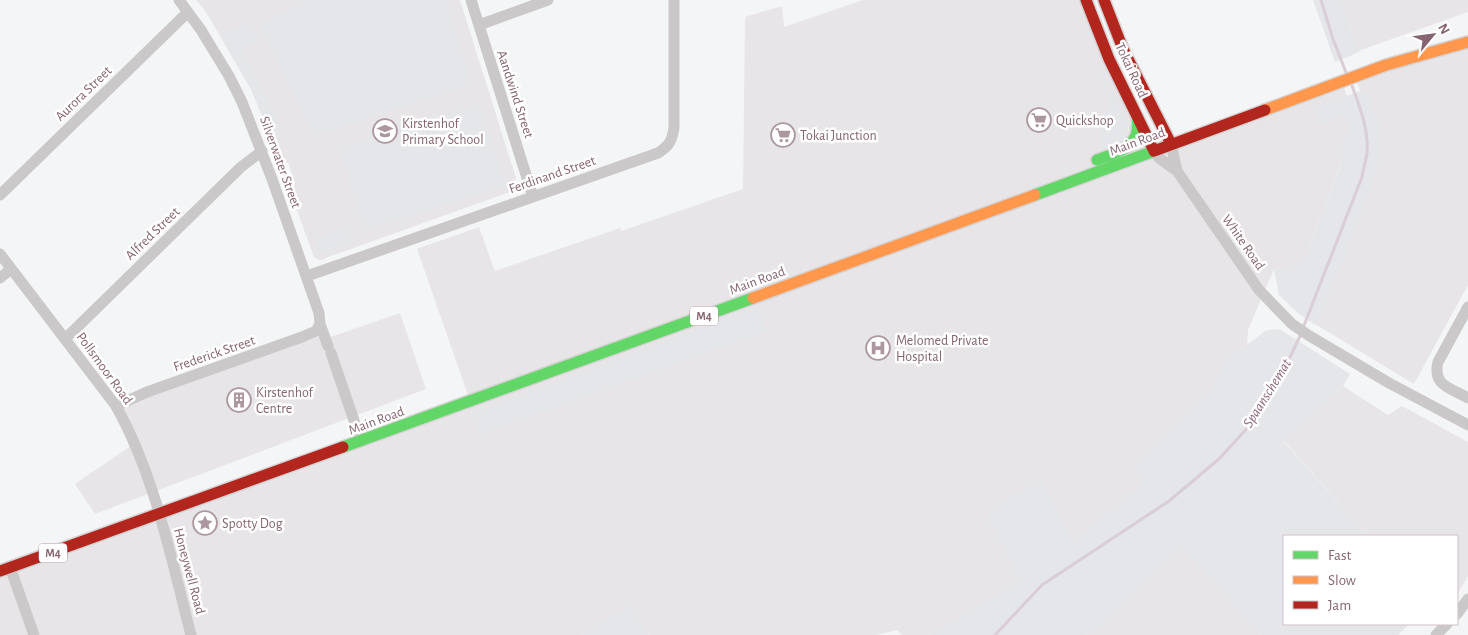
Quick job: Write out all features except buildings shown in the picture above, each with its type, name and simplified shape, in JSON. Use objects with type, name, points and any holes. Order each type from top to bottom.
[{"type":"main road","name":"Tokai Road","points":[[1086,0],[1109,59],[1154,151]]},
{"type":"main road","name":"Tokai Road","points":[[1104,0],[1123,50],[1171,144]]},
{"type":"main road","name":"Main Road","points":[[5,569],[159,515],[1154,151],[1342,80],[1386,65],[1468,42]]},
{"type":"main road","points":[[853,261],[874,244],[1115,153],[1126,147],[1136,136],[1138,120]]},
{"type":"street","name":"Silverwater Street","points":[[179,0],[201,30],[229,76],[246,111],[307,276],[319,313],[320,324],[361,441]]},
{"type":"street","name":"Aandwind Street","points":[[471,0],[534,196]]},
{"type":"street","points":[[479,25],[548,0]]},
{"type":"street","name":"Ferdinand Street","points":[[307,276],[658,152],[670,144],[674,128],[674,0]]},
{"type":"street","name":"Aurora Street","points":[[0,195],[188,12]]},
{"type":"street","name":"White Road","points":[[1171,144],[1177,171]]},
{"type":"street","name":"Alfred Street","points":[[65,340],[241,167],[262,151]]},
{"type":"street","name":"White Road","points":[[1154,151],[1159,158],[1177,171],[1259,290],[1292,324],[1411,395],[1468,425]]},
{"type":"street","name":"Pollsmoor Road","points":[[0,254],[116,406],[135,443],[159,515]]},
{"type":"street","points":[[0,278],[11,269]]},
{"type":"street","points":[[1468,307],[1438,362],[1436,371],[1440,383],[1468,398]]},
{"type":"street","name":"Frederick Street","points":[[116,406],[147,392],[302,337],[316,331],[320,324]]},
{"type":"street","name":"Honeywell Road","points":[[159,515],[191,635]]},
{"type":"street","points":[[5,569],[34,635]]},
{"type":"street","points":[[1458,613],[1468,599]]},
{"type":"street","points":[[1436,635],[1446,625]]},
{"type":"shaded area","name":"Kirstenhof Primary School","points":[[196,0],[460,0],[516,178],[510,192],[320,260],[314,257],[288,186],[295,183],[288,162],[281,164],[252,91],[206,12]]},
{"type":"shaded area","points":[[304,0],[446,0],[472,85],[313,136],[260,25]]},
{"type":"shaded area","points":[[863,0],[1086,0],[1154,151],[1342,81],[1353,115],[1341,163],[1303,264],[1274,269],[1248,330],[1247,345],[1228,357],[1207,395],[1134,468],[1143,484],[1072,541],[986,513],[1019,581],[929,635],[902,635],[897,630],[876,635],[649,635],[629,605],[582,635],[0,635],[0,571],[470,401],[417,249],[479,227],[495,271],[620,228],[621,231],[743,189],[745,17],[782,6],[784,27]]},
{"type":"shaded area","points":[[1313,0],[1341,0],[1357,47],[1361,50],[1335,62]]},
{"type":"shaded area","points":[[1341,0],[1468,0],[1468,12],[1361,50],[1357,47]]},
{"type":"shaded area","points":[[245,22],[247,24],[251,22],[260,40],[241,49],[283,131],[271,138],[252,91],[220,36]]},
{"type":"shaded area","points":[[1468,42],[1468,285],[1414,384],[1315,324],[1372,124],[1355,76]]},
{"type":"shaded area","points":[[1095,62],[1128,127],[1125,138],[1097,153],[1109,99]]},
{"type":"shaded area","points":[[1362,90],[1368,93],[1377,118],[1380,154],[1371,187],[1346,254],[1315,325],[1299,314],[1279,295],[1274,269],[1303,264],[1341,164],[1335,159],[1342,155],[1340,148],[1345,146],[1342,138],[1346,136],[1347,123],[1344,115],[1319,125],[1314,108]]},
{"type":"shaded area","points":[[480,104],[506,186],[364,230],[339,148]]},
{"type":"shaded area","points":[[348,227],[353,242],[318,254],[313,239]]},
{"type":"shaded area","points":[[758,307],[768,331],[480,435],[472,415],[474,413]]},
{"type":"shaded area","points":[[400,313],[426,389],[95,514],[75,484],[135,443],[116,406],[316,331],[325,339]]},
{"type":"shaded area","points":[[1281,330],[1350,374],[1343,386],[1283,441],[1367,535],[1283,535],[1283,625],[1408,625],[1398,635],[1260,635],[1182,548],[1105,624],[1085,635],[929,635],[1019,581],[985,513],[1042,478],[1072,541],[1143,484],[1134,468],[1207,395],[1228,357],[1265,331]]},
{"type":"shaded area","points":[[1343,386],[1388,415],[1402,406],[1468,442],[1468,576],[1458,593],[1458,535],[1367,535],[1283,440]]},
{"type":"shaded area","points":[[1182,548],[1260,635],[1085,635],[1105,624]]},
{"type":"shaded area","points":[[629,605],[649,635],[582,635]]},
{"type":"waterway","points":[[1321,0],[1347,75]]},
{"type":"waterway","name":"Spaanschemat","points":[[1303,328],[1362,177],[1367,156],[1365,126],[1351,83]]},
{"type":"waterway","name":"Spaanschemat","points":[[995,635],[1042,585],[1169,501],[1219,459],[1250,425],[1281,376],[1301,334]]},
{"type":"traffic: fast","points":[[1097,160],[1130,145],[1136,135],[1138,119]]},
{"type":"traffic: fast","points":[[1035,195],[1154,151]]},
{"type":"traffic: fast","points":[[343,447],[753,298]]},
{"type":"traffic: slow","points":[[1265,110],[1386,65],[1468,42]]},
{"type":"traffic: slow","points":[[753,298],[1035,195]]},
{"type":"traffic: jam","points":[[1086,0],[1109,59],[1154,151],[1265,110]]},
{"type":"traffic: jam","points":[[1104,0],[1123,49],[1171,144]]},
{"type":"traffic: jam","points":[[0,571],[343,447]]},
{"type":"place","name":"Quickshop","points":[[1039,120]]},
{"type":"place","name":"Kirstenhof Primary School","points":[[385,131]]},
{"type":"place","name":"Tokai Junction","points":[[783,135]]},
{"type":"place","name":"Melomed Private Hospital","points":[[878,348]]},
{"type":"place","name":"Kirstenhof Centre","points":[[239,400]]},
{"type":"place","name":"Spotty Dog","points":[[205,523]]}]
